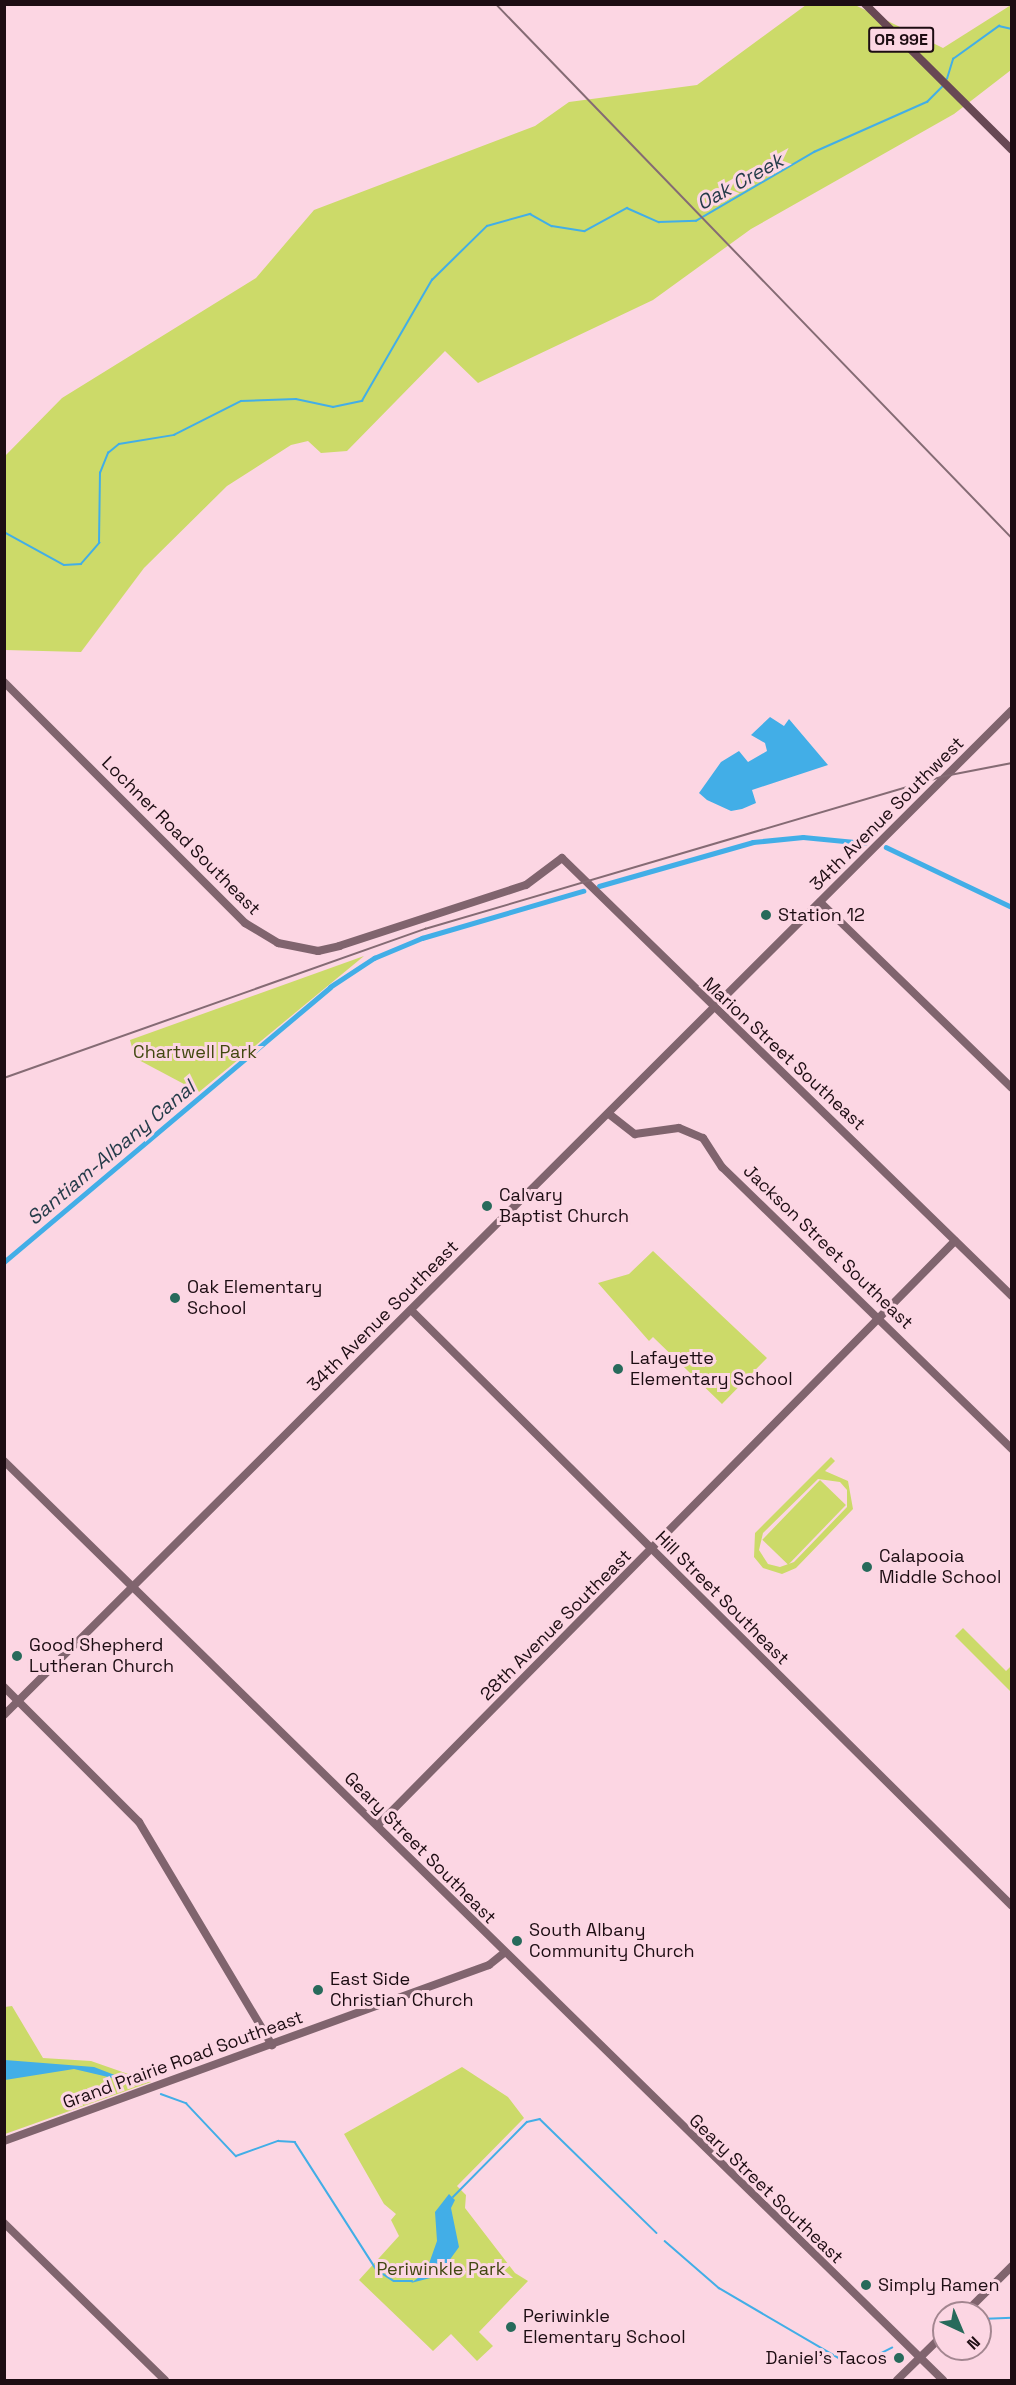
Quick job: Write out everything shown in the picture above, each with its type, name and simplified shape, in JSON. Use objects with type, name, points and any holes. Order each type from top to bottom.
[{"type":"main road","name":"OR 99E","points":[[865,4],[1011,150]]},
{"type":"street","name":"Lochner Road Southeast","points":[[4,682],[245,923],[278,943],[329,949],[526,885],[562,858]]},
{"type":"street","name":"34th Avenue Southwest","points":[[783,939],[1011,710]]},
{"type":"street","name":"Marion Street Southeast","points":[[562,858],[713,1009],[741,1028],[1011,1296]]},
{"type":"street","points":[[820,902],[1011,1088]]},
{"type":"street","name":"34th Avenue Southeast","points":[[4,1715],[137,1587],[783,939]]},
{"type":"street","name":"Jackson Street Southeast","points":[[609,1113],[635,1134],[679,1128],[699,1134],[722,1167],[880,1318],[1011,1449]]},
{"type":"street","name":"28th Avenue Southeast","points":[[378,1825],[955,1241]]},
{"type":"street","name":"Hill Street Southeast","points":[[411,1310],[1011,1906]]},
{"type":"street","name":"Geary Street Southeast","points":[[4,1461],[137,1587],[504,1953],[943,2380]]},
{"type":"street","points":[[4,1687],[139,1822],[272,2045]]},
{"type":"street","name":"Grand Prairie Road Southeast","points":[[4,2141],[489,1965],[504,1953]]},
{"type":"street","points":[[4,2223],[165,2380]]},
{"type":"street","points":[[977,2301],[1011,2266]]},
{"type":"street","points":[[897,2380],[932,2346]]},
{"type":"green space","points":[[806,5],[855,5],[943,48],[1011,5],[1011,70],[954,114],[751,229],[653,300],[478,383],[445,351],[347,451],[321,453],[308,441],[291,445],[227,486],[144,568],[81,652],[5,650],[5,456],[62,398],[256,278],[314,210],[535,126],[569,102],[697,85]]},
{"type":"green space","name":"Chartwell Park","points":[[364,956],[199,1092],[135,1058],[130,1040]]},
{"type":"green space","points":[[653,1251],[767,1358],[722,1404],[653,1337],[649,1341],[598,1283],[629,1274]]},
{"type":"green space","points":[[831,1457],[835,1461],[825,1471],[848,1481],[853,1509],[796,1568],[782,1574],[763,1568],[754,1557],[755,1533]],"holes":[[[818,1479],[840,1482],[847,1490],[847,1507],[794,1562],[780,1567],[768,1564],[759,1550],[763,1533]]]},
{"type":"green space","points":[[820,1480],[846,1505],[788,1565],[762,1540]]},
{"type":"green space","points":[[963,1628],[1006,1671],[1011,1666],[1011,1692],[955,1636]]},
{"type":"green space","points":[[12,2006],[43,2058],[91,2061],[151,2082],[5,2134],[5,2007]]},
{"type":"green space","name":"Periwinkle Park","points":[[462,2067],[508,2097],[524,2118],[457,2186],[466,2195],[465,2208],[515,2273],[528,2281],[479,2332],[493,2346],[477,2361],[451,2334],[433,2351],[359,2280],[399,2236],[391,2220],[396,2214],[384,2204],[344,2134]]},
{"type":"water","points":[[770,717],[784,726],[789,719],[828,765],[752,790],[756,803],[742,809],[731,811],[707,800],[699,793],[721,762],[739,751],[748,762],[767,751],[765,743],[751,735]]},
{"type":"water","points":[[5,2060],[94,2067],[138,2084],[74,2069],[5,2080]]},
{"type":"water","points":[[449,2194],[455,2200],[451,2208],[459,2247],[438,2276],[411,2283],[426,2272],[437,2241],[435,2212]]},
{"type":"waterway","name":"Oak Creek","points":[[947,79],[953,59],[999,26],[1012,29]]},
{"type":"waterway","name":"Oak Creek","points":[[4,532],[64,565],[81,564],[99,543],[100,473],[108,453],[119,444],[174,435],[241,401],[296,399],[333,407],[362,401],[432,280],[487,226],[530,214],[552,226],[585,231],[627,208],[659,222],[696,221],[814,152],[927,102],[943,86]]},
{"type":"waterway","name":"Santiam-Albany Canal","points":[[599,886],[753,842],[803,837],[865,843]]},
{"type":"waterway","name":"Santiam-Albany Canal","points":[[886,847],[1012,907]]},
{"type":"waterway","name":"Santiam-Albany Canal","points":[[4,1262],[330,987],[374,958],[422,938],[583,891]]},
{"type":"waterway","points":[[161,2094],[186,2103],[236,2156],[278,2141],[295,2142],[377,2270],[394,2281],[412,2281]]},
{"type":"waterway","points":[[453,2197],[527,2122],[540,2119],[657,2233]]},
{"type":"waterway","points":[[665,2241],[719,2288],[844,2361],[860,2364],[892,2348]]},
{"type":"waterway","points":[[992,2319],[1012,2318]]},
{"type":"railway","points":[[496,4],[1012,538]]},
{"type":"railway","points":[[4,1078],[425,929],[945,776],[1012,763]]},
{"type":"place","name":"Station 12","points":[[766,915]]},
{"type":"place","name":"Calvary Baptist Church","points":[[487,1206]]},
{"type":"place","name":"Oak Elementary School","points":[[175,1298]]},
{"type":"place","name":"Lafayette Elementary School","points":[[618,1369]]},
{"type":"place","name":"Calapooia Middle School","points":[[867,1567]]},
{"type":"place","name":"Good Shepherd Lutheran Church","points":[[17,1656]]},
{"type":"place","name":"South Albany Community Church","points":[[517,1941]]},
{"type":"place","name":"East Side Christian Church","points":[[318,1990]]},
{"type":"place","name":"Simply Ramen","points":[[866,2285]]},
{"type":"place","name":"Periwinkle Elementary School","points":[[511,2327]]},
{"type":"place","name":"Daniel's Tacos","points":[[899,2358]]}]
